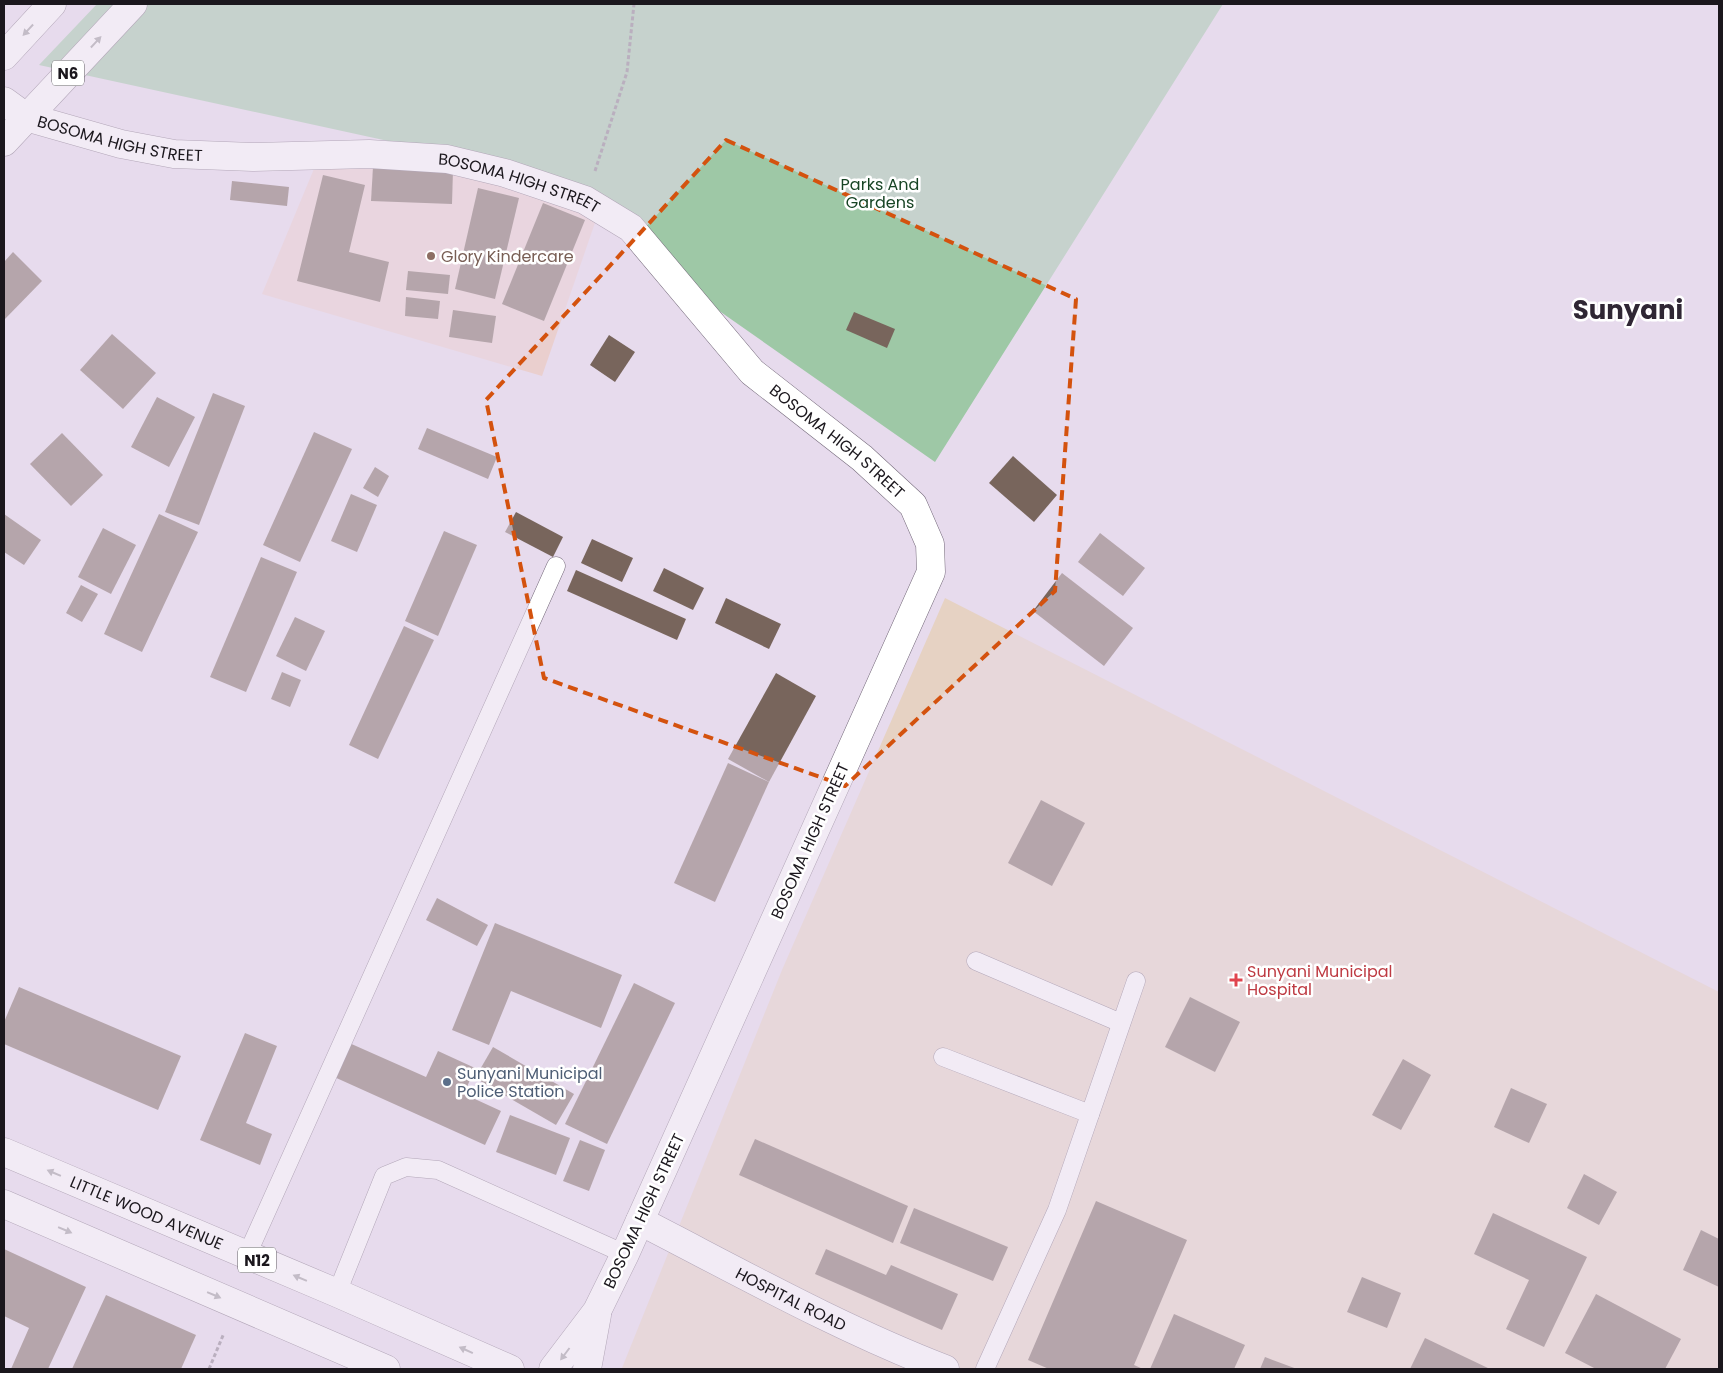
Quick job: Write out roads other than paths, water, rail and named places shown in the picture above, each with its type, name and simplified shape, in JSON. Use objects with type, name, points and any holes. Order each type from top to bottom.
[{"type":"main road","points":[[4,56],[52,4]]},
{"type":"main road","name":"N6","points":[[4,142],[133,4]]},
{"type":"main road","points":[[4,101],[26,117]]},
{"type":"main road","name":"BOSOMA HIGH STREET","points":[[26,117],[121,144],[174,154],[252,157],[369,154],[447,159],[505,173],[585,200],[631,228],[752,372],[862,458],[913,505],[930,544],[931,572],[625,1254],[598,1311],[553,1369]]},
{"type":"main road","name":"LITTLE WOOD AVENUE","points":[[4,1152],[337,1293],[510,1369]]},
{"type":"main road","points":[[4,1204],[386,1369]]},
{"type":"main road","name":"HOSPITAL ROAD","points":[[640,1221],[829,1319],[898,1351],[945,1369]]},
{"type":"main road","name":"BOSOMA HIGH STREET","points":[[587,1369],[598,1311]]},
{"type":"lane","points":[[247,1256],[556,566]]},
{"type":"lane","points":[[976,961],[1121,1023]]},
{"type":"lane","points":[[985,1369],[1057,1210],[1136,981]]},
{"type":"lane","points":[[943,1057],[1090,1114]]},
{"type":"lane","points":[[337,1293],[384,1176],[406,1167],[438,1170],[625,1254]]},
{"type":"place","name":"Glory Kindercare","points":[[431,256]]},
{"type":"place","name":"Sunyani Municipal Hospital","points":[[1236,980]]},
{"type":"place","name":"Sunyani Municipal Police Station","points":[[447,1082]]},
{"type":"district","name":"Sunyani","points":[[1628,310]]},
{"type":"park label","name":"Parks And Gardens","points":[[880,193]]}]
